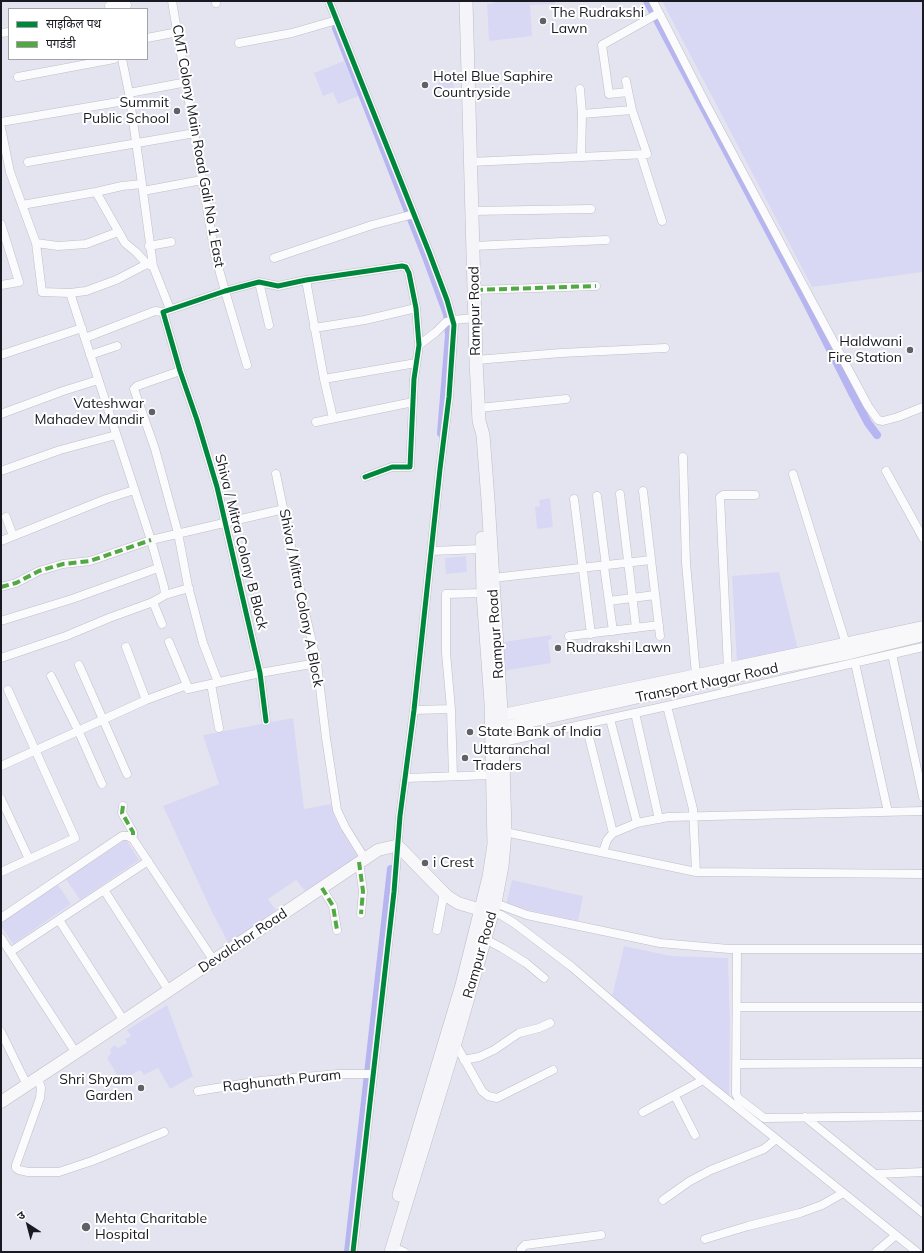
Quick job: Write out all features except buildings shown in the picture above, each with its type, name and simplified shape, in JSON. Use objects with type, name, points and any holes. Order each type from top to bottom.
[{"type":"main road","name":"Rampur Road","points":[[466,1],[476,360],[479,414],[483,435],[493,578],[497,723],[503,742],[499,832]]},
{"type":"main road","points":[[392,1251],[462,985],[489,908],[489,877],[494,844],[499,832],[493,775],[497,723],[483,593],[476,432],[479,414]]},
{"type":"main road","name":"Transport Nagar Road","points":[[696,680],[728,669],[757,668],[846,644],[923,627]]},
{"type":"main road","name":"Transport Nagar Road","points":[[497,723],[696,680],[757,668],[850,653],[923,635]]},
{"type":"main road","points":[[398,846],[444,894],[458,903],[489,908]]},
{"type":"main road","name":"Devalchor Road","points":[[1,1102],[124,1022],[362,860],[378,850],[398,846]]},
{"type":"main road","name":"Rampur Road","points":[[392,1251],[485,939],[489,908]]},
{"type":"street","name":"CMT Colony Main Road Gali No 1 East","points":[[172,1],[216,255],[247,365]]},
{"type":"street","points":[[329,1],[334,21],[410,215],[447,300],[450,321],[449,397],[405,778],[394,892],[370,1074],[353,1252]]},
{"type":"street","points":[[653,1],[656,15],[868,406],[878,420],[883,421],[923,407]]},
{"type":"street","points":[[109,6],[127,5]]},
{"type":"street","points":[[628,92],[609,94],[602,45],[656,15]]},
{"type":"street","points":[[239,43],[292,33],[334,21]]},
{"type":"street","points":[[148,38],[178,32]]},
{"type":"street","points":[[18,77],[109,60]]},
{"type":"street","points":[[122,60],[143,188],[150,265]]},
{"type":"street","points":[[470,162],[647,154],[632,110],[626,81]]},
{"type":"street","points":[[1,122],[129,97],[187,82]]},
{"type":"street","points":[[580,89],[582,114],[581,157]]},
{"type":"street","points":[[582,114],[632,110]]},
{"type":"street","points":[[1,128],[10,172],[36,243],[42,292],[77,293],[116,280],[150,265]]},
{"type":"street","points":[[28,162],[195,133]]},
{"type":"street","points":[[641,155],[662,221]]},
{"type":"street","points":[[22,205],[122,186],[143,188],[202,180]]},
{"type":"street","points":[[96,192],[118,232],[129,248],[136,252],[150,265]]},
{"type":"street","points":[[472,211],[591,209]]},
{"type":"street","points":[[274,258],[372,225],[410,215]]},
{"type":"street","points":[[1,224],[18,282],[1,285]]},
{"type":"street","points":[[36,243],[58,246],[86,244],[118,232]]},
{"type":"street","points":[[473,246],[606,240]]},
{"type":"street","points":[[149,246],[171,242]]},
{"type":"street","name":"Shiva / Mitra Colony B Block","points":[[150,265],[166,310],[180,371],[197,420],[225,522],[260,672],[266,721]]},
{"type":"street","points":[[85,338],[155,311],[166,310],[259,282],[278,286],[306,280],[402,266],[406,268],[409,273],[416,308],[419,345],[413,402],[410,466],[392,467],[365,477]]},
{"type":"street","points":[[306,280],[314,328],[333,418]]},
{"type":"street","points":[[259,282],[268,325]]},
{"type":"street","points":[[475,290],[596,286]]},
{"type":"street","points":[[70,293],[151,540],[165,595]]},
{"type":"street","points":[[314,328],[365,320],[416,308]]},
{"type":"street","points":[[419,345],[450,321],[475,318]]},
{"type":"street","points":[[1,355],[82,328]]},
{"type":"street","points":[[90,355],[117,346]]},
{"type":"street","points":[[476,360],[561,353],[665,348]]},
{"type":"street","points":[[324,379],[416,363]]},
{"type":"street","points":[[180,371],[137,386],[134,389],[155,449],[178,533],[189,588],[215,683],[219,728]]},
{"type":"street","points":[[1,414],[98,380]]},
{"type":"street","points":[[479,414],[566,399]]},
{"type":"street","points":[[316,422],[413,402]]},
{"type":"street","points":[[1,471],[60,450],[116,435]]},
{"type":"street","points":[[683,457],[686,563],[696,680]]},
{"type":"street","points":[[886,471],[923,538]]},
{"type":"street","name":"Shiva / Mitra Colony A Block","points":[[276,474],[318,663],[326,738],[337,810],[362,860]]},
{"type":"street","points":[[793,474],[846,644]]},
{"type":"street","points":[[1,541],[134,490]]},
{"type":"street","points":[[643,491],[660,636]]},
{"type":"street","points":[[620,494],[636,628]]},
{"type":"street","points":[[728,669],[720,498],[723,495],[755,495]]},
{"type":"street","points":[[597,496],[613,631]]},
{"type":"street","points":[[574,499],[591,634]]},
{"type":"street","points":[[1,587],[16,583],[39,571],[63,564],[90,561],[151,540],[284,509]]},
{"type":"street","points":[[6,517],[13,536]]},
{"type":"street","points":[[432,551],[482,549]]},
{"type":"street","points":[[493,578],[651,560]]},
{"type":"street","points":[[1,621],[72,599],[158,568]]},
{"type":"street","points":[[1,658],[66,636],[153,602],[165,595],[189,588]]},
{"type":"street","points":[[454,776],[451,709],[446,653],[446,594],[483,593]]},
{"type":"street","points":[[609,601],[655,595]]},
{"type":"street","points":[[153,602],[162,624]]},
{"type":"street","points":[[570,636],[659,625]]},
{"type":"street","points":[[169,642],[188,689],[260,672],[318,663]]},
{"type":"street","points":[[126,647],[146,700]]},
{"type":"street","points":[[503,742],[923,647]]},
{"type":"street","points":[[892,654],[923,797]]},
{"type":"street","points":[[855,663],[888,812]]},
{"type":"street","points":[[79,665],[127,774]]},
{"type":"street","points":[[51,676],[78,730],[102,784]]},
{"type":"street","points":[[1,766],[146,700],[187,685]]},
{"type":"street","points":[[1,872],[75,838],[8,690]]},
{"type":"street","points":[[667,706],[694,816],[696,872]]},
{"type":"street","points":[[414,710],[451,709]]},
{"type":"street","points":[[635,713],[659,818]]},
{"type":"street","points":[[610,719],[637,824]]},
{"type":"street","points":[[586,724],[613,833]]},
{"type":"street","points":[[405,778],[493,775]]},
{"type":"street","points":[[1,799],[29,859]]},
{"type":"street","points":[[123,806],[122,813],[133,832],[131,838]]},
{"type":"street","points":[[603,852],[607,840],[613,833],[659,818],[923,811]]},
{"type":"street","points":[[499,832],[696,872],[923,874]]},
{"type":"street","points":[[1,918],[122,836],[128,836],[148,861],[214,961]]},
{"type":"street","points":[[361,914],[363,891],[362,860]]},
{"type":"street","points":[[10,952],[148,861]]},
{"type":"street","points":[[322,888],[333,906],[337,930]]},
{"type":"street","points":[[104,890],[169,991]]},
{"type":"street","points":[[437,930],[444,894]]},
{"type":"street","points":[[489,908],[660,943],[737,949],[923,948]]},
{"type":"street","points":[[489,908],[514,923],[572,967],[703,1080],[917,1252]]},
{"type":"street","points":[[58,920],[124,1022]]},
{"type":"street","points":[[1,938],[76,1054]]},
{"type":"street","points":[[485,939],[526,963],[544,978]]},
{"type":"street","points":[[737,949],[736,1094],[738,1098],[764,1118],[923,1116]]},
{"type":"street","points":[[737,1007],[923,1007]]},
{"type":"street","points":[[464,1060],[479,1057],[494,1050],[520,1033],[539,1028],[550,1023]]},
{"type":"street","points":[[1,1032],[27,1085]]},
{"type":"street","points":[[455,1043],[482,1091],[488,1096],[497,1098],[553,1070]]},
{"type":"street","points":[[736,1064],[923,1063]]},
{"type":"street","name":"Raghunath Puram","points":[[198,1091],[260,1081],[338,1074],[370,1074]]},
{"type":"street","points":[[38,1078],[41,1088],[40,1098],[16,1165],[16,1168],[19,1170],[28,1172],[59,1172],[92,1161],[164,1132]]},
{"type":"street","points":[[643,1112],[703,1080]]},
{"type":"street","points":[[675,1096],[695,1135]]},
{"type":"street","points":[[804,1117],[923,1213]]},
{"type":"street","points":[[663,1200],[690,1181],[711,1170],[764,1149],[776,1139]]},
{"type":"street","points":[[876,1174],[923,1172]]},
{"type":"street","points":[[705,1239],[800,1213],[822,1205],[843,1193]]},
{"type":"street","points":[[521,1252],[522,1247],[525,1246],[601,1235]]},
{"type":"street","points":[[876,1252],[896,1235]]},
{"type":"shaded area","points":[[494,1],[555,1],[555,4],[530,5],[532,36],[489,41],[487,4],[494,3]]},
{"type":"shaded area","points":[[662,1],[923,1],[923,272],[812,287]]},
{"type":"shaded area","points":[[344,61],[359,96],[338,104],[333,92],[323,96],[314,73]]},
{"type":"shaded area","points":[[452,75],[454,88],[439,90],[438,77]]},
{"type":"shaded area","points":[[550,498],[553,527],[537,529],[535,507],[540,506],[539,500]]},
{"type":"shaded area","points":[[466,556],[467,572],[446,574],[445,558]]},
{"type":"shaded area","points":[[779,572],[798,650],[737,663],[732,576]]},
{"type":"shaded area","points":[[551,635],[552,639],[548,640],[551,663],[503,671],[503,642]]},
{"type":"shaded area","points":[[293,718],[304,809],[331,804],[335,818],[358,857],[305,891],[296,880],[268,899],[276,910],[229,944],[212,912],[163,806],[219,784],[203,735]]},
{"type":"shaded area","points":[[125,840],[139,860],[80,900],[66,879]]},
{"type":"shaded area","points":[[512,880],[583,896],[578,921],[506,905]]},
{"type":"shaded area","points":[[58,885],[71,904],[13,944],[1,926],[2,922]]},
{"type":"shaded area","points":[[624,946],[671,956],[728,958],[730,1023],[729,1096],[612,997]]},
{"type":"shaded area","points":[[167,1005],[193,1076],[170,1089],[158,1068],[144,1075],[140,1070],[124,1079],[119,1078],[107,1058],[111,1053],[110,1049],[115,1045],[118,1048],[127,1043],[125,1039],[131,1036],[127,1030]]},
{"type":"waterway","points":[[647,1],[805,300],[852,393],[868,423],[877,435]]},
{"type":"waterway","points":[[336,28],[447,314],[449,335],[441,433]]},
{"type":"waterway","points":[[348,1252],[391,869]]},
{"type":"marked path","points":[[475,290],[596,286]]},
{"type":"marked path","points":[[1,587],[16,583],[39,571],[63,564],[90,561],[151,540]]},
{"type":"marked path","points":[[123,806],[122,813],[133,832],[131,838]]},
{"type":"marked path","points":[[359,862],[363,891],[361,914]]},
{"type":"marked path","points":[[322,888],[333,906],[337,930]]},
{"type":"cycle path","points":[[329,1],[429,252],[447,300],[454,325],[449,397],[414,710],[400,816],[394,892],[353,1252]]},
{"type":"cycle path","points":[[266,721],[260,673],[217,487],[163,312],[225,291],[259,282],[278,286],[306,280],[402,266],[406,267],[409,273],[416,308],[419,345],[414,379],[410,467],[392,467],[365,477]]},
{"type":"place","name":"The Rudrakshi Lawn","points":[[543,21]]},
{"type":"place","name":"Hotel Blue Saphire Countryside","points":[[425,85]]},
{"type":"place","name":"Summit Public School","points":[[177,111]]},
{"type":"place","name":"Haldwani Fire Station","points":[[910,350]]},
{"type":"place","name":"Vateshwar Mahadev Mandir","points":[[152,412]]},
{"type":"place","name":"Rudrakshi Lawn","points":[[558,648]]},
{"type":"place","name":"State Bank of India","points":[[470,732]]},
{"type":"place","name":"Uttaranchal Traders","points":[[465,758]]},
{"type":"place","name":"i Crest","points":[[425,863]]},
{"type":"place","name":"Shri Shyam Garden","points":[[141,1088]]},
{"type":"place","name":"Mehta Charitable Hospital","points":[[86,1227]]}]
